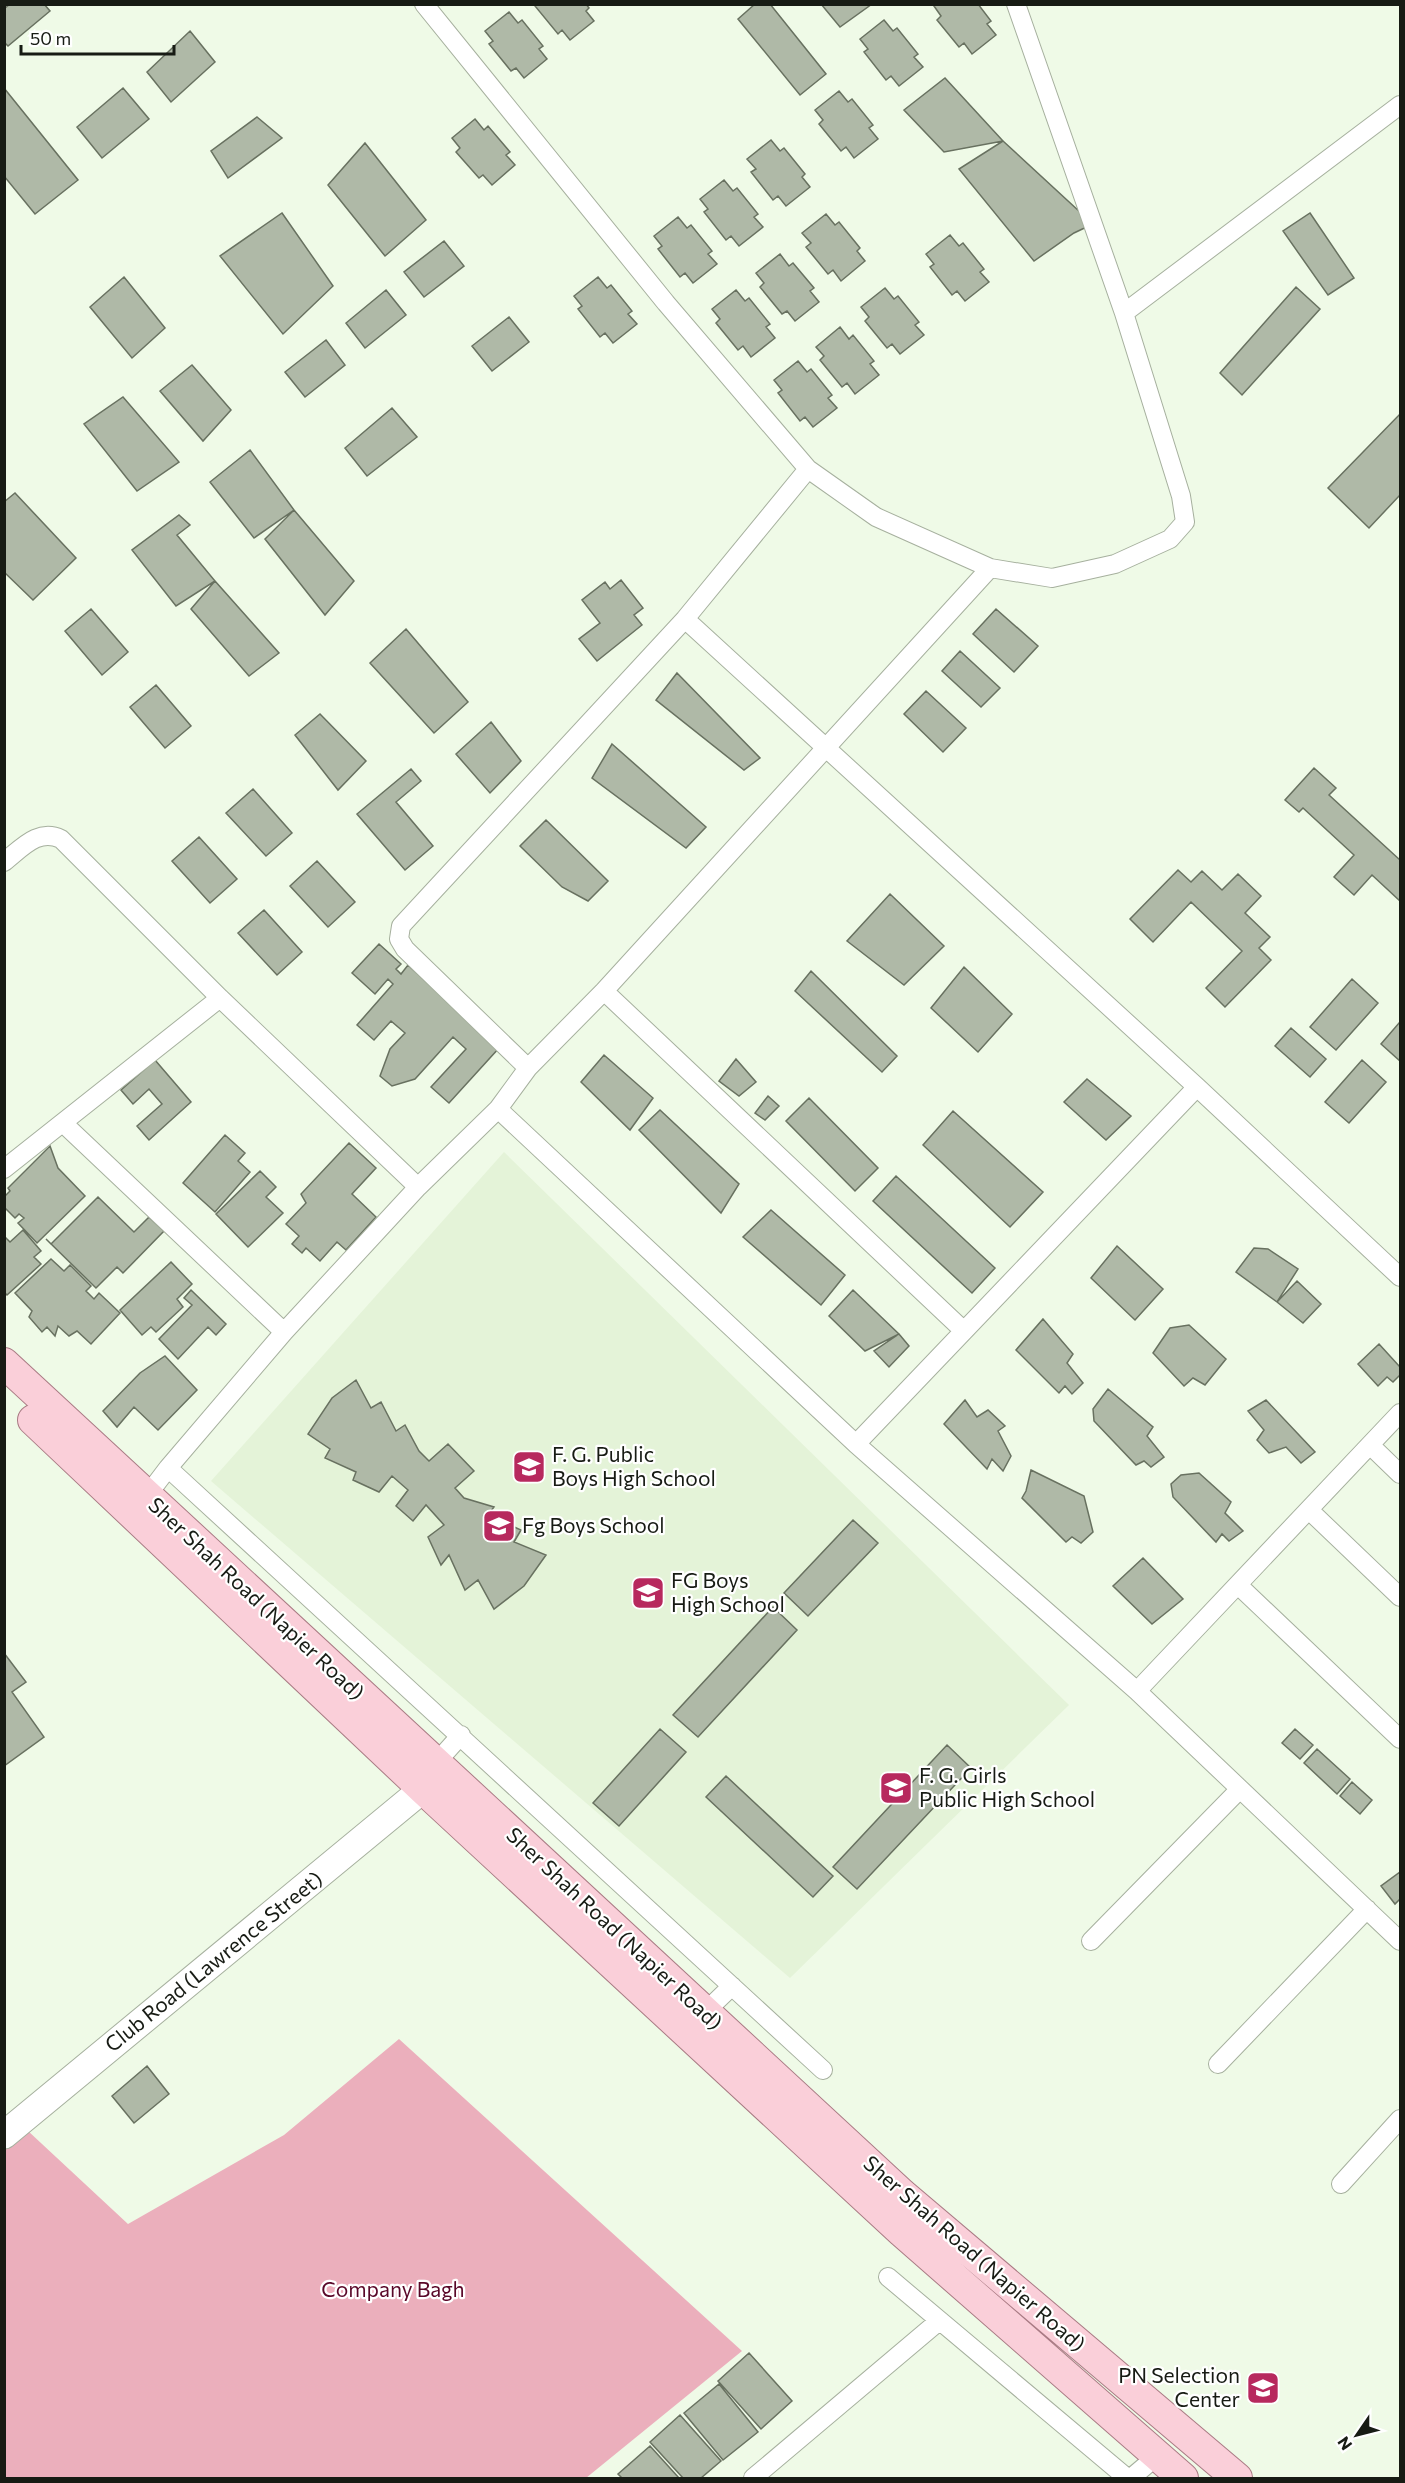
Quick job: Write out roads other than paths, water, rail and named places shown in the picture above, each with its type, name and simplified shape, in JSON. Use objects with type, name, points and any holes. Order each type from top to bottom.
[{"type":"main road","name":"Sher Shah Road (Napier Road)","points":[[4,1363],[145,1511]]},
{"type":"main road","name":"Sher Shah Road (Napier Road)","points":[[4,1393],[145,1511],[429,1777],[902,2232],[1183,2478]]},
{"type":"main road","name":"Sher Shah Road (Napier Road)","points":[[429,1777],[705,2012],[902,2194],[1237,2478]]},
{"type":"street","points":[[424,4],[666,303],[808,469],[876,517],[990,568],[1052,578],[1115,564],[1170,539],[1185,522],[1181,496],[1124,313],[1016,4]]},
{"type":"street","points":[[1124,313],[1401,105]]},
{"type":"street","points":[[528,1068],[405,949],[399,939],[401,926],[685,619],[808,469]]},
{"type":"street","points":[[145,1511],[168,1468],[284,1332],[418,1187],[498,1109],[528,1068],[604,992],[990,568]]},
{"type":"street","points":[[685,619],[1197,1087],[1401,1277]]},
{"type":"street","points":[[4,862],[40,835],[50,833],[61,838],[220,998],[418,1187]]},
{"type":"street","points":[[604,992],[964,1331]]},
{"type":"street","points":[[4,1169],[64,1124],[220,998]]},
{"type":"street","points":[[856,1444],[1197,1087]]},
{"type":"street","points":[[498,1109],[856,1444],[1137,1691],[1401,1941]]},
{"type":"street","points":[[64,1124],[284,1332]]},
{"type":"street","points":[[1137,1691],[1401,1413]]},
{"type":"street","points":[[1370,1445],[1401,1474]]},
{"type":"street","points":[[168,1468],[461,1735],[822,2070]]},
{"type":"street","points":[[1309,1510],[1401,1597]]},
{"type":"street","points":[[1238,1584],[1401,1739]]},
{"type":"street","points":[[429,1777],[461,1735]]},
{"type":"street","name":"Club Road (Lawrence Street)","points":[[4,2135],[429,1777]]},
{"type":"street","points":[[1091,1941],[1240,1789]]},
{"type":"street","points":[[1218,2064],[1367,1909]]},
{"type":"street","points":[[705,2012],[732,1986]]},
{"type":"street","points":[[1341,2184],[1401,2119]]},
{"type":"street","points":[[888,2277],[1129,2478],[1157,2456]]},
{"type":"street","points":[[753,2478],[939,2321]]},
{"type":"place","name":"F. G. Public Boys High School","points":[[529,1467]]},
{"type":"place","name":"Fg Boys School","points":[[499,1526]]},
{"type":"place","name":"FG Boys High School","points":[[648,1593]]},
{"type":"place","name":"F. G. Girls Public High School","points":[[896,1788]]},
{"type":"place","name":"PN Selection Center","points":[[1263,2388]]},
{"type":"park label","name":"Company Bagh","points":[[393,2290]]}]
